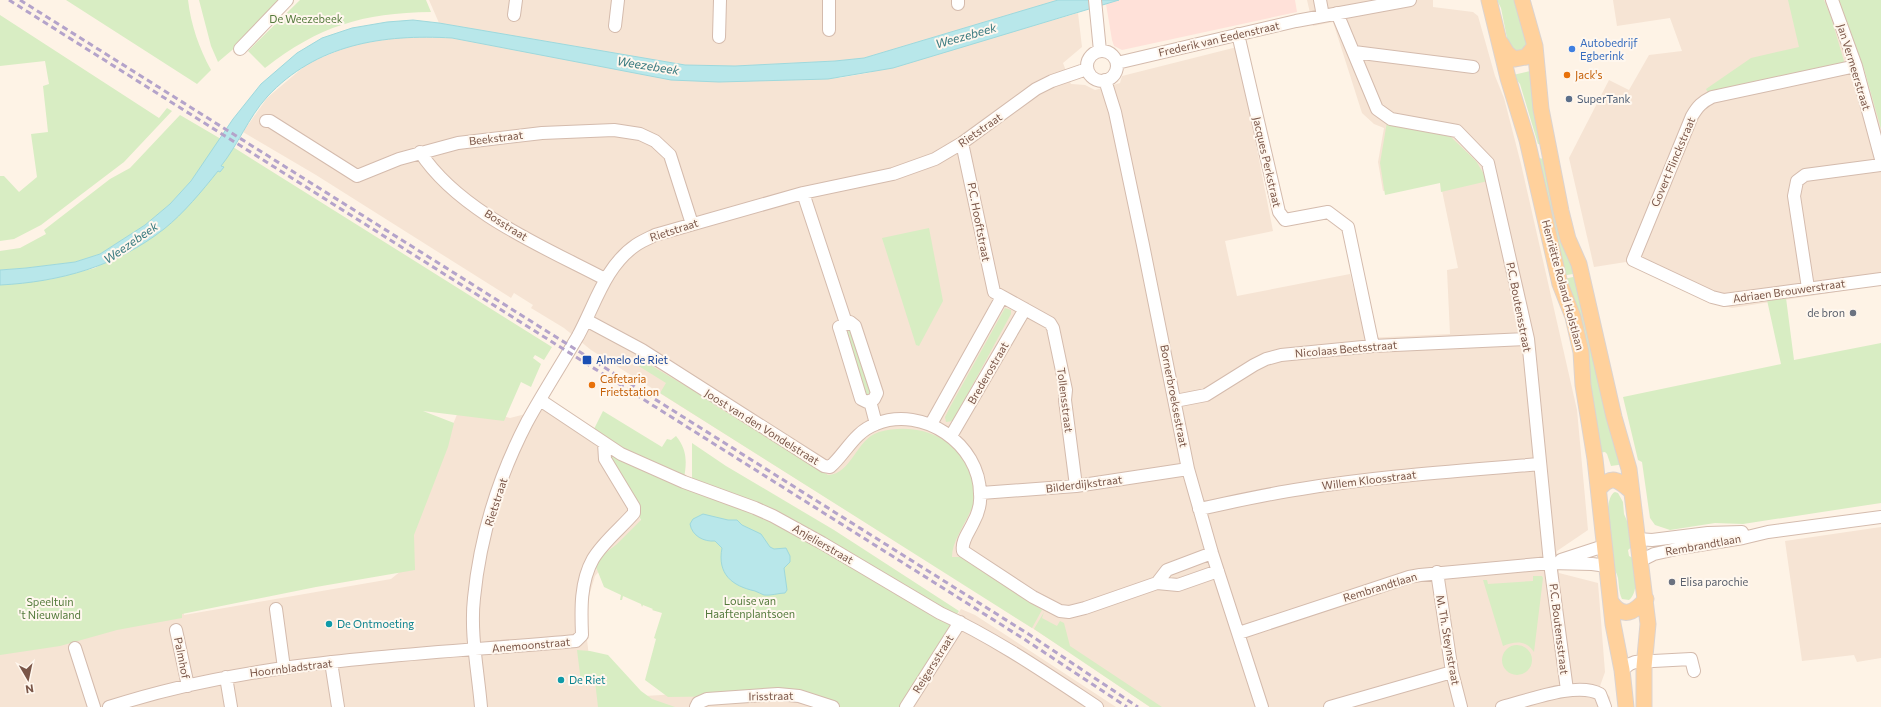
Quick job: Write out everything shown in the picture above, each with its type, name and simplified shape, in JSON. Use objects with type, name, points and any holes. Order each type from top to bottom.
[{"type":"main road","name":"Henriëtte Roland Holstlaan","points":[[1489,0],[1508,78],[1527,140],[1560,284],[1573,317],[1581,352],[1583,385],[1598,489],[1615,641],[1622,670],[1626,707]]},
{"type":"main road","name":"Henriëtte Roland Holstlaan","points":[[1522,0],[1535,46],[1541,110],[1559,203],[1568,239],[1579,264],[1610,402],[1625,455],[1638,539],[1648,624],[1645,661],[1644,707]]},
{"type":"main road","points":[[1497,35],[1507,53],[1514,59],[1526,57],[1535,46]]},
{"type":"main road","points":[[1598,489],[1604,483],[1614,480],[1618,481],[1631,491]]},
{"type":"main road","points":[[1611,602],[1617,610],[1626,613],[1636,610],[1646,599]]},
{"type":"street","points":[[240,49],[287,0]]},
{"type":"street","points":[[514,15],[516,0]]},
{"type":"street","points":[[615,26],[618,0]]},
{"type":"street","points":[[719,37],[720,0]]},
{"type":"street","points":[[829,0],[829,30]]},
{"type":"street","points":[[1095,0],[1100,51]]},
{"type":"street","points":[[1320,0],[1322,16]]},
{"type":"street","name":"Frederik van Eedenstraat","points":[[1117,63],[1238,34],[1336,13],[1410,0]]},
{"type":"street","name":"Jan Vermeerstraat","points":[[1832,0],[1856,66],[1881,159]]},
{"type":"street","name":"P.C. Boutensstraat","points":[[1336,13],[1354,52],[1377,109],[1391,119],[1457,131],[1488,164],[1528,339],[1550,563],[1567,690]]},
{"type":"street","name":"Jacques Perkstraat","points":[[1238,34],[1278,212],[1285,220],[1328,212],[1348,227],[1373,346]]},
{"type":"street","points":[[1100,51],[1110,53],[1117,63],[1114,74],[1105,80],[1094,78],[1087,69],[1089,57],[1100,51]]},
{"type":"street","points":[[1354,52],[1473,67]]},
{"type":"street","name":"Govert Flinckstraat","points":[[1633,260],[1697,106],[1703,101],[1712,97],[1856,66]]},
{"type":"street","name":"Rietstraat","points":[[482,707],[473,626],[474,599],[480,556],[494,503],[527,423],[586,320],[605,279],[625,255],[636,245],[655,235],[803,193],[903,171],[935,159],[962,143],[1036,89],[1052,81],[1087,69]]},
{"type":"street","name":"Bornerbroeksestraat","points":[[1105,80],[1115,112],[1188,469],[1212,553],[1262,707]]},
{"type":"street","name":"Beekstraat","points":[[266,121],[270,121],[357,176],[420,152],[464,142],[542,133],[614,130],[640,134],[655,141],[670,155],[692,224]]},
{"type":"street","name":"P.C. Hooftstraat","points":[[962,143],[994,292],[1002,297]]},
{"type":"street","name":"Bosstraat","points":[[420,152],[428,164],[457,193],[529,240],[605,279]]},
{"type":"street","points":[[1808,288],[1794,196],[1797,182],[1805,175],[1881,165]]},
{"type":"street","points":[[803,193],[846,323]]},
{"type":"street","name":"Adriaen Brouwerstraat","points":[[1633,260],[1712,297],[1724,300],[1881,279]]},
{"type":"street","points":[[932,424],[1002,297]]},
{"type":"street","name":"Tollensstraat","points":[[1002,297],[1050,323],[1053,328],[1066,390],[1065,400],[1076,486]]},
{"type":"street","name":"Brederostraat","points":[[951,436],[1025,309]]},
{"type":"street","name":"Joost van den Vondelstraat","points":[[586,320],[642,350],[824,466],[830,467],[858,435],[876,424],[903,419],[932,424],[951,436],[975,467],[980,493],[980,505],[974,522],[962,546],[963,551],[1033,597],[1060,611],[1069,612],[1085,608],[1157,583],[1178,585],[1218,571]]},
{"type":"street","points":[[846,323],[852,323],[855,326],[877,393],[874,399],[867,402],[861,399],[840,330],[840,327],[846,323]]},
{"type":"street","name":"Nicolaas Beetsstraat","points":[[1175,401],[1206,395],[1266,359],[1281,355],[1373,346],[1528,339]]},
{"type":"street","name":"Anjelierstraat","points":[[540,400],[621,454],[684,482],[755,508],[773,516],[822,543],[940,613],[960,622],[1050,676],[1097,707]]},
{"type":"street","points":[[870,401],[876,424]]},
{"type":"street","name":"Anemoonstraat","points":[[475,650],[576,641],[582,635],[580,606],[586,576],[593,559],[634,513],[634,507],[605,459],[604,443]]},
{"type":"street","name":"Willem Kloosstraat","points":[[1200,509],[1300,489],[1406,475],[1540,464]]},
{"type":"street","name":"Bilderdijkstraat","points":[[980,493],[1076,486],[1188,469]]},
{"type":"street","name":"Rembrandtlaan","points":[[1640,561],[1654,554],[1768,532],[1881,517]]},
{"type":"street","name":"Rembrandtlaan","points":[[1638,539],[1652,540],[1708,532],[1768,532]]},
{"type":"street","name":"Rembrandtlaan","points":[[1550,563],[1604,546]]},
{"type":"street","name":"Joost van den Vondelstraat","points":[[1157,583],[1168,570],[1212,553]]},
{"type":"street","name":"Rembrandtlaan","points":[[1239,633],[1409,577],[1437,572],[1550,563],[1592,564],[1607,566]]},
{"type":"street","name":"M. Th. Steynstraat","points":[[1437,572],[1452,672],[1461,707]]},
{"type":"street","points":[[276,608],[284,668]]},
{"type":"street","name":"Reigersstraat","points":[[906,707],[960,622]]},
{"type":"street","name":"Palmhof","points":[[176,630],[188,686]]},
{"type":"street","points":[[75,648],[94,707]]},
{"type":"street","name":"Hoornbladstraat","points":[[109,707],[152,694],[226,677],[331,662],[475,650]]},
{"type":"street","points":[[1622,670],[1630,664],[1645,661],[1691,659],[1694,671]]},
{"type":"street","points":[[331,662],[338,707]]},
{"type":"street","points":[[1330,707],[1452,672]]},
{"type":"street","points":[[226,677],[231,707]]},
{"type":"street","points":[[1502,707],[1567,690],[1588,689],[1600,694],[1605,707]]},
{"type":"street","name":"Irisstraat","points":[[696,707],[698,703],[707,699],[778,694],[798,696],[833,707]]},
{"type":"shaded area","points":[[429,0],[1058,0],[864,58],[735,66],[685,65],[439,23]]},
{"type":"shaded area","points":[[1119,0],[1295,0],[1297,12],[1122,50],[1114,46],[1106,4]]},
{"type":"shaded area","points":[[1307,0],[1433,0],[1433,7],[1473,12],[1478,16],[1495,76],[1504,98],[1521,164],[1577,410],[1588,530],[1557,551],[1559,573],[1598,583],[1605,672],[1600,686],[1610,697],[1611,707],[1150,707],[975,591],[591,350],[564,328],[531,308],[533,305],[514,293],[511,298],[316,175],[243,132],[267,98],[307,64],[349,46],[394,38],[452,38],[704,80],[839,78],[868,73],[1078,13],[1082,47],[1063,63],[1071,84],[1085,85],[1095,90],[1120,83],[1122,76],[1237,47],[1273,231],[1225,241],[1237,296],[1350,274],[1366,338],[1450,334],[1447,270],[1458,268],[1440,181],[1383,191],[1378,162],[1384,128],[1374,124],[1362,113],[1333,22],[1313,26]]},
{"type":"shaded area","points":[[1613,0],[1843,0],[1881,126],[1881,285],[1732,308],[1705,301],[1626,262],[1594,267],[1569,158],[1609,80],[1629,90],[1649,55],[1682,51],[1670,18],[1617,26]]},
{"type":"shaded area","points":[[0,285],[161,462],[184,615],[391,579],[412,562],[413,520],[461,405],[510,418],[545,409],[609,455],[641,521],[595,576],[584,613],[589,657],[645,696],[803,686],[852,707],[0,707]]},
{"type":"shaded area","points":[[1881,527],[1881,658],[1857,662],[1854,655],[1802,661],[1785,541]]},
{"type":"shaded area","points":[[961,609],[975,615],[1116,707],[899,707]]},
{"type":"green space","points":[[66,0],[188,0],[196,36],[211,70],[197,84]]},
{"type":"green space","points":[[199,0],[282,0],[244,40],[218,62],[211,46]]},
{"type":"green space","name":"De Weezebeek","points":[[300,0],[426,0],[431,12],[384,15],[362,19],[342,25],[323,32],[304,42],[265,68],[248,51]]},
{"type":"green space","points":[[1497,0],[1519,0],[1530,41],[1520,53],[1509,48],[1501,8]]},
{"type":"green space","points":[[1788,0],[1824,0],[1831,17],[1844,61],[1843,63],[1708,93],[1706,89],[1751,58],[1799,47]]},
{"type":"green space","points":[[1839,0],[1881,0],[1881,129],[1864,69]]},
{"type":"green space","points":[[0,15],[159,118],[167,108],[172,111],[124,162],[41,225],[14,239],[0,241],[0,176],[4,176],[19,192],[37,177],[31,134],[48,132],[43,86],[49,84],[45,61],[0,66]]},
{"type":"green space","points":[[1534,70],[1543,145],[1538,144],[1520,84],[1513,75]]},
{"type":"green space","points":[[180,115],[221,139],[191,181],[170,204],[145,225],[100,254],[75,262],[0,270],[0,251],[20,248],[46,234],[44,230],[110,179],[130,168]]},
{"type":"green space","points":[[1387,122],[1451,137],[1476,161],[1488,181],[1441,192],[1440,183],[1385,195],[1380,163]]},
{"type":"green space","name":"Speeltuin 't Nieuwland","points":[[233,147],[552,347],[544,360],[535,355],[533,358],[541,364],[531,387],[521,382],[504,421],[423,411],[454,423],[448,447],[414,535],[415,570],[316,587],[182,614],[182,618],[117,630],[60,646],[0,655],[0,285],[52,279],[95,268],[165,228],[191,202],[218,171],[220,172],[223,167],[221,166]]},
{"type":"green space","points":[[1536,157],[1547,160],[1578,273],[1562,276]]},
{"type":"green space","points":[[929,228],[943,301],[919,346],[916,345],[882,238]]},
{"type":"green space","points":[[1578,276],[1625,464],[1611,466],[1605,452],[1597,453],[1563,279]]},
{"type":"green space","points":[[1786,298],[1794,360],[1881,343],[1881,503],[1743,524],[1715,523],[1670,530],[1655,525],[1650,518],[1642,462],[1638,460],[1623,397],[1781,364],[1767,300]]},
{"type":"green space","points":[[1005,308],[1011,310],[1011,314],[953,421],[946,422],[945,417],[950,407]]},
{"type":"green space","points":[[848,328],[853,329],[872,390],[868,396],[861,394],[845,333]]},
{"type":"green space","points":[[640,359],[713,402],[713,404],[828,475],[843,469],[859,448],[871,436],[879,432],[893,429],[919,430],[943,439],[953,447],[970,468],[975,498],[974,505],[956,540],[952,557],[960,557],[1042,610],[1032,628],[660,393],[666,383],[637,365]]},
{"type":"green space","points":[[603,411],[662,447],[667,439],[671,440],[676,436],[680,441],[685,456],[686,467],[684,478],[634,456],[593,431]]},
{"type":"green space","points":[[692,443],[726,466],[834,530],[959,611],[956,616],[692,480]]},
{"type":"green space","name":"Louise van Haaftenplantsoen","points":[[606,448],[754,511],[952,624],[902,707],[837,707],[808,695],[668,697],[645,680],[656,639],[654,638],[662,613],[643,605],[642,607],[641,604],[623,596],[622,600],[620,600],[621,595],[604,587],[594,562],[617,544],[641,520]]},
{"type":"green space","points":[[1615,492],[1618,493],[1623,502],[1624,514],[1630,528],[1633,546],[1628,550],[1629,556],[1635,559],[1635,587],[1629,600],[1622,599],[1621,597],[1618,578],[1612,564],[1609,548],[1609,504],[1611,496]]},
{"type":"green space","points":[[1533,576],[1542,576],[1543,578],[1534,652],[1527,645],[1520,643],[1512,643],[1503,646],[1483,580],[1487,580],[1488,584],[1533,581]]},
{"type":"green space","points":[[1044,612],[1042,618],[1057,626],[1060,621],[1064,623],[1070,646],[1162,707],[1150,707],[1034,629]]},
{"type":"green space","points":[[1517,645],[1523,646],[1531,654],[1531,666],[1523,674],[1517,675],[1511,674],[1503,666],[1502,660],[1503,654],[1511,646]]},
{"type":"green space","points":[[577,650],[608,655],[641,691],[652,699],[675,707],[598,707],[595,681],[581,682]]},
{"type":"water","name":"Weezebeek","points":[[1058,0],[1119,0],[893,68],[828,79],[719,82],[671,80],[452,38],[401,38],[352,46],[329,54],[307,65],[286,79],[267,97],[254,114],[221,166],[224,167],[220,172],[218,171],[179,216],[146,242],[127,253],[87,270],[44,280],[0,285],[0,270],[75,262],[100,254],[145,225],[170,204],[191,181],[233,119],[261,84],[297,53],[322,38],[352,28],[387,22],[413,20],[439,23],[685,65],[735,66],[864,58]]},
{"type":"water","points":[[703,514],[728,520],[737,520],[742,525],[761,534],[770,547],[774,549],[786,548],[790,556],[790,562],[784,568],[787,590],[785,593],[764,595],[739,586],[733,582],[724,572],[721,557],[722,548],[715,541],[699,537],[691,528],[690,524],[693,519]]},
{"type":"railway","points":[[9,0],[1024,639],[1127,707]]},
{"type":"railway","points":[[20,0],[1030,635],[1138,707]]},
{"type":"place","name":"Autobedrijf Egberink","points":[[1572,49]]},
{"type":"place","name":"Jack's","points":[[1567,75]]},
{"type":"place","name":"SuperTank","points":[[1569,99]]},
{"type":"place","name":"de bron","points":[[1853,313]]},
{"type":"place","name":"Almelo de Riet","points":[[587,360]]},
{"type":"place","name":"Cafetaria Frietstation","points":[[592,385]]},
{"type":"place","name":"Elisa parochie","points":[[1672,582]]},
{"type":"place","name":"De Ontmoeting","points":[[329,624]]},
{"type":"place","name":"De Riet","points":[[561,680]]}]
